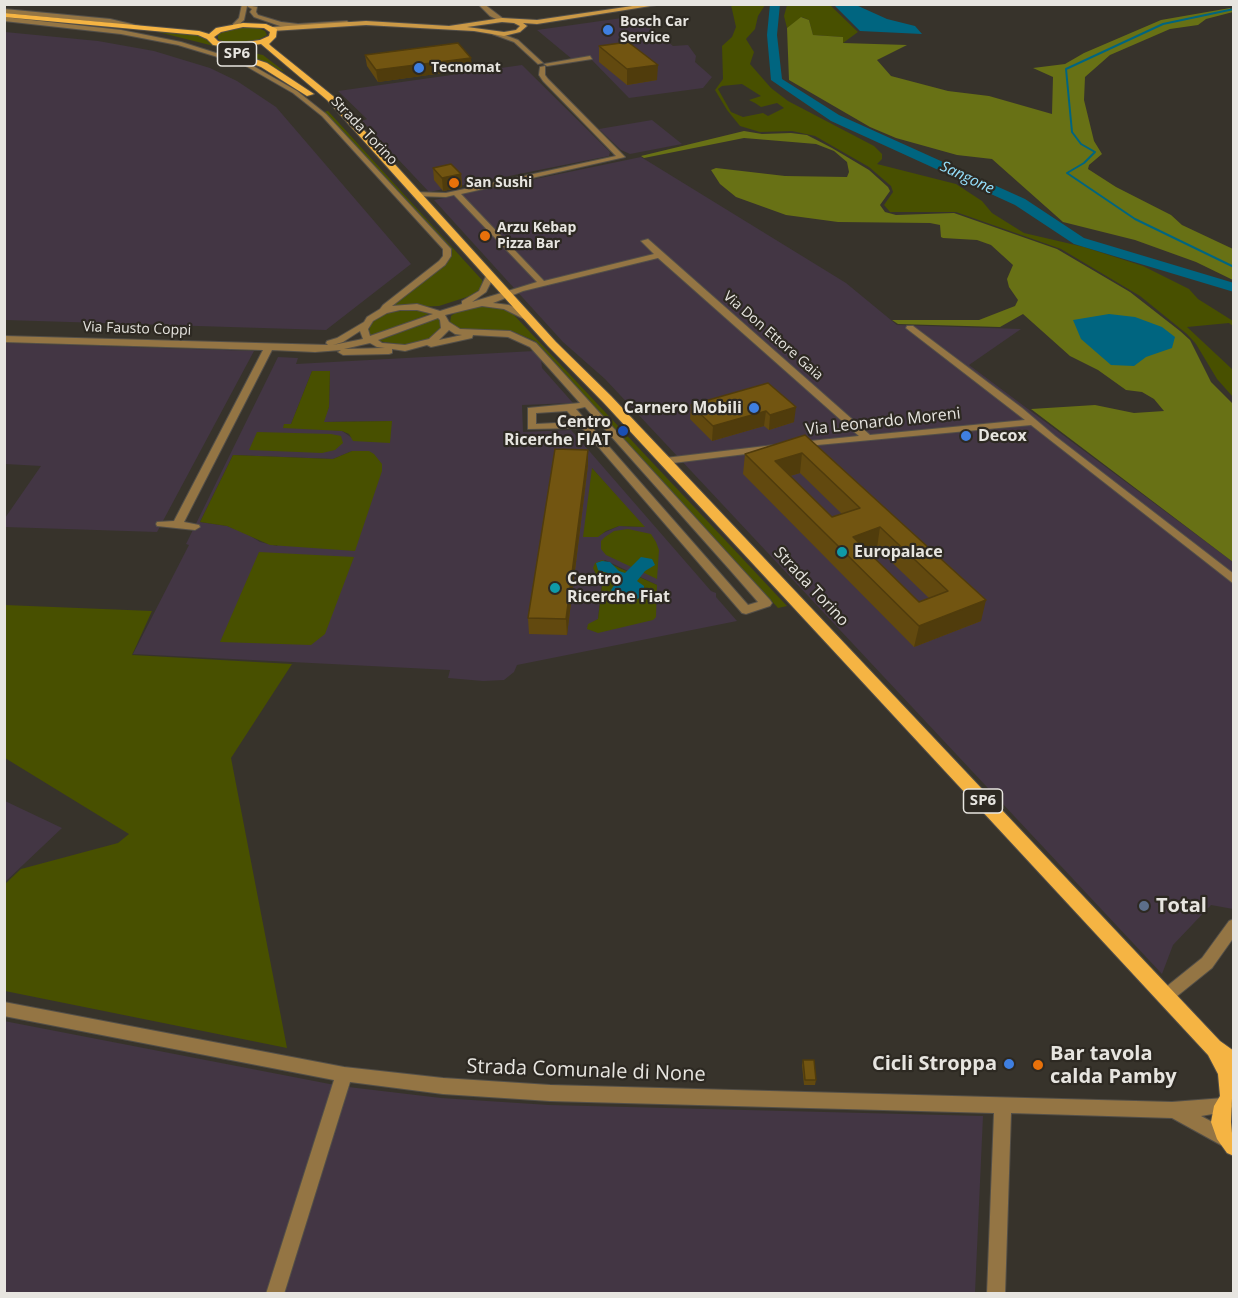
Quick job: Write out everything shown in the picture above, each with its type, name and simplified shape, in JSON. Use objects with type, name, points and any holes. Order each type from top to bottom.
[{"type":"main road","name":"SP6","points":[[4,15],[190,30],[260,25],[271,35]]},
{"type":"main road","name":"SP6","points":[[4,15],[114,27],[199,33],[210,37],[216,43],[233,46],[271,35]]},
{"type":"main road","name":"SP6","points":[[114,27],[189,40],[255,61],[284,75],[332,111],[345,117]]},
{"type":"main road","name":"SP6","points":[[210,37],[213,33],[225,28]]},
{"type":"main road","name":"Strada Torino","points":[[271,35],[266,45],[330,98],[529,318],[665,460],[1213,1047],[1233,1063]]},
{"type":"main road","name":"Strada Torino","points":[[233,46],[267,55],[345,117]]},
{"type":"main road","name":"Strada Torino","points":[[1213,1047],[1228,1073],[1230,1101],[1221,1122],[1231,1144]]},
{"type":"street","points":[[446,27],[502,20],[555,20],[661,4]]},
{"type":"street","points":[[248,5],[255,8],[253,12],[256,16],[279,24],[298,26],[349,23],[486,31],[516,41],[544,65],[590,58]]},
{"type":"street","points":[[248,5],[248,18],[260,25]]},
{"type":"street","points":[[235,26],[242,19],[248,5]]},
{"type":"street","points":[[482,6],[502,20]]},
{"type":"street","points":[[482,6],[487,23]]},
{"type":"street","name":"Strada Torino","points":[[4,15],[179,43],[246,64],[295,92],[324,115],[447,249],[445,260],[384,311]]},
{"type":"street","points":[[494,33],[521,30],[555,20]]},
{"type":"street","points":[[515,21],[522,24],[516,41]]},
{"type":"street","points":[[271,35],[349,23]]},
{"type":"street","points":[[486,31],[482,27],[487,23]]},
{"type":"street","points":[[416,194],[446,195],[621,157],[545,80],[542,75],[544,65]]},
{"type":"street","points":[[456,193],[542,283]]},
{"type":"street","points":[[427,206],[446,195]]},
{"type":"street","name":"Via Don Ettore Gaia","points":[[645,242],[867,438]]},
{"type":"street","points":[[507,294],[542,283],[660,255]]},
{"type":"street","points":[[475,301],[485,289],[490,276]]},
{"type":"street","name":"Via Fausto Coppi","points":[[315,349],[342,347],[370,340],[475,301],[507,294]]},
{"type":"street","name":"Via Fausto Coppi","points":[[475,301],[506,307],[529,318]]},
{"type":"street","points":[[290,348],[340,340],[384,311],[417,307],[440,314],[446,324],[458,332],[510,334],[526,340],[608,427],[766,603],[746,610],[570,408]]},
{"type":"street","points":[[365,324],[364,333],[370,340]]},
{"type":"street","points":[[425,344],[443,333],[446,324]]},
{"type":"street","points":[[910,328],[1233,580]]},
{"type":"street","name":"Via Fausto Coppi","points":[[4,339],[356,352],[405,348],[480,334]]},
{"type":"street","name":"Via Fausto Coppi","points":[[370,340],[386,347],[405,348]]},
{"type":"street","points":[[177,525],[269,347]]},
{"type":"street","points":[[587,404],[570,408],[531,410],[531,427],[608,427]]},
{"type":"street","name":"Via Leonardo Moreni","points":[[665,460],[1033,422]]},
{"type":"street","points":[[161,524],[195,526]]},
{"type":"street","points":[[1166,996],[1207,963],[1233,925]]},
{"type":"street","name":"Strada Comunale di None","points":[[4,1009],[344,1074],[443,1086],[550,1093],[1173,1110],[1230,1101]]},
{"type":"street","points":[[275,1293],[344,1074]]},
{"type":"street","points":[[996,1293],[1003,1104]]},
{"type":"street","name":"Strada Comunale di None","points":[[1173,1110],[1209,1128],[1231,1144]]},
{"type":"shaded area","points":[[636,16],[673,46],[688,45],[696,56],[695,62],[712,77],[703,88],[629,98],[589,57],[572,59],[537,30]]},
{"type":"shaded area","points":[[5,32],[98,41],[154,51],[210,68],[237,81],[276,107],[411,264],[326,330],[5,320]]},
{"type":"shaded area","points":[[522,65],[610,152],[609,156],[429,192],[362,121],[367,119],[338,91]]},
{"type":"shaded area","points":[[652,120],[682,144],[630,154],[621,150],[599,129]]},
{"type":"shaded area","points":[[641,157],[846,283],[897,325],[1021,329],[969,365],[1233,562],[1233,909],[1211,905],[1173,945],[1162,974],[605,379],[563,342],[434,200]]},
{"type":"shaded area","points":[[5,343],[254,351],[157,532],[5,527],[5,518],[41,466],[5,464]]},
{"type":"shaded area","name":"Centro Ricerche Fiat","points":[[534,351],[541,359],[542,368],[573,403],[522,405],[523,432],[571,430],[711,591],[716,593],[716,597],[737,621],[517,665],[514,672],[504,680],[448,678],[450,670],[133,654],[189,545],[186,544],[278,357],[298,358],[296,364]],"holes":[[[312,371],[330,371],[329,407],[323,422],[391,421],[352,438],[342,431],[284,424],[291,424]],[[352,451],[277,546],[260,542],[244,532],[227,526],[200,522],[233,455],[333,459]],[[592,468],[643,527],[619,526],[599,535]],[[605,560],[657,585],[586,627],[598,619],[603,576],[594,571]]]},
{"type":"shaded area","points":[[5,801],[62,828],[5,882]]},
{"type":"shaded area","points":[[4,1021],[340,1086],[441,1098],[549,1105],[983,1116],[975,1293],[5,1293]]},
{"type":"green space","points":[[731,5],[765,5],[758,16],[755,29],[746,39],[754,52],[750,64],[771,88],[788,101],[874,146],[882,154],[882,159],[877,164],[956,184],[982,201],[992,213],[1024,233],[1084,247],[1143,266],[1189,289],[1198,299],[1233,321],[1233,326],[1229,323],[1187,327],[1233,370],[1233,397],[1217,379],[1196,344],[1187,334],[1140,296],[1061,249],[956,212],[890,212],[884,205],[893,192],[891,186],[869,167],[815,136],[792,131],[760,132],[740,126],[715,90],[723,79],[722,46],[732,37],[736,27]],"holes":[[[742,84],[761,96],[749,100],[761,107],[777,103],[784,108],[768,116],[763,113],[743,117],[731,112],[718,89],[722,86]]]},
{"type":"green space","points":[[787,5],[834,5],[831,6],[858,32],[843,43],[843,37],[813,35],[809,20],[802,17],[787,28],[784,16]]},
{"type":"green space","points":[[1230,8],[1233,12],[1206,19],[1198,25],[1170,29],[1110,55],[1085,77],[1084,100],[1094,141],[1102,154],[1089,165],[1088,169],[1116,187],[1171,215],[1182,225],[1233,249],[1233,280],[1196,262],[1135,240],[1063,222],[992,159],[957,155],[896,138],[870,127],[789,80],[787,28],[801,17],[809,20],[813,35],[843,37],[843,43],[907,45],[877,60],[891,76],[948,91],[989,96],[1052,114],[1053,77],[1033,68],[1065,64],[1084,53],[1161,20]]},
{"type":"green space","points":[[240,27],[258,28],[265,31],[267,35],[258,40],[241,43],[224,42],[218,39],[218,35],[224,31]]},
{"type":"green space","points":[[150,30],[201,34],[215,45],[263,55],[285,72],[226,49]]},
{"type":"green space","points":[[328,111],[482,280],[483,285],[479,290],[470,296],[439,306],[389,308],[448,261],[452,252],[449,245],[324,112]]},
{"type":"green space","points":[[744,131],[762,134],[807,135],[832,148],[869,170],[888,187],[890,191],[880,205],[885,212],[896,215],[954,213],[1057,249],[1130,292],[1180,331],[1190,340],[1211,382],[1233,404],[1233,562],[1031,409],[1095,405],[1134,413],[1164,411],[1154,399],[1142,392],[1126,390],[1098,370],[1070,356],[1023,314],[1000,327],[898,324],[892,320],[979,320],[1015,306],[1018,300],[1009,287],[1007,279],[1013,265],[991,245],[977,240],[943,238],[940,225],[930,223],[838,222],[786,215],[736,197],[720,184],[711,170],[716,168],[785,176],[847,177],[849,172],[847,162],[834,151],[816,144],[744,138],[644,158],[641,156]]},
{"type":"green space","points":[[475,307],[499,307],[513,314],[787,606],[778,608],[535,341],[512,331],[462,330],[450,323],[451,316],[455,313]]},
{"type":"green space","points":[[415,309],[431,313],[372,337],[369,333],[373,320],[386,313]]},
{"type":"green space","points":[[438,318],[442,324],[441,329],[429,339],[405,345],[378,341]]},
{"type":"green space","points":[[312,371],[330,371],[329,407],[324,422],[392,421],[390,443],[353,441],[349,434],[342,431],[283,428],[284,424],[291,424]]},
{"type":"green space","points":[[257,432],[331,434],[341,436],[343,443],[335,450],[322,453],[249,450]]},
{"type":"green space","points":[[352,451],[369,451],[382,464],[382,471],[355,551],[270,545],[227,526],[200,522],[233,455],[333,459]]},
{"type":"green space","points":[[592,468],[645,527],[619,526],[598,537],[583,537]]},
{"type":"green space","points":[[628,529],[651,534],[656,542],[659,550],[657,579],[606,555],[601,549],[601,541],[605,537],[614,531]]},
{"type":"green space","points":[[259,552],[354,557],[325,634],[311,645],[220,642]]},
{"type":"green space","points":[[602,560],[657,585],[656,617],[653,620],[598,633],[587,629],[588,624],[598,619],[603,577],[596,574],[593,568],[595,563]]},
{"type":"green space","points":[[5,605],[152,611],[132,655],[292,664],[231,758],[287,1048],[5,991],[5,884],[21,869],[118,843],[129,834],[5,758]]},
{"type":"water","points":[[834,5],[856,5],[887,19],[915,26],[922,34],[860,31]]},
{"type":"water","points":[[1109,314],[1135,317],[1162,327],[1175,337],[1172,348],[1146,357],[1134,366],[1111,365],[1081,339],[1073,320]]},
{"type":"water","points":[[641,557],[652,559],[655,565],[645,571],[637,581],[644,586],[644,595],[634,601],[616,598],[611,590],[618,579],[598,570],[596,563],[610,562],[619,571],[625,573]]},
{"type":"building","points":[[628,42],[658,65],[627,69],[599,46]]},
{"type":"building","points":[[458,43],[471,58],[376,70],[365,55]]},
{"type":"building","points":[[451,164],[461,174],[442,178],[433,168]]},
{"type":"building","points":[[768,383],[796,407],[770,415],[766,411],[713,426],[691,405]]},
{"type":"building","points":[[805,435],[986,600],[919,626],[745,454]],"holes":[[[802,453],[860,508],[832,517],[775,461]],[[880,527],[948,591],[919,602],[853,537]]]},
{"type":"building","name":"Centro Ricerche Fiat","points":[[555,449],[588,450],[566,619],[528,618]]},
{"type":"building","points":[[803,1060],[814,1060],[816,1080],[805,1080]]},
{"type":"waterway","name":"Sangone","points":[[775,4],[772,35],[777,80],[835,118],[1020,202],[1079,241],[1234,288]]},
{"type":"waterway","points":[[1234,9],[1163,24],[1066,69],[1072,132],[1081,144],[1095,152],[1084,163],[1067,173],[1135,219],[1234,267]]},
{"type":"place","name":"Bosch Car Service","points":[[608,30]]},
{"type":"place","name":"Tecnomat","points":[[419,68]]},
{"type":"place","name":"San Sushi","points":[[454,183]]},
{"type":"place","name":"Arzu Kebap Pizza Bar","points":[[485,236]]},
{"type":"place","name":"Carnero Mobili","points":[[754,408]]},
{"type":"place","name":"Centro Ricerche FIAT","points":[[623,431]]},
{"type":"place","name":"Decox","points":[[966,436]]},
{"type":"place","name":"Europalace","points":[[842,552]]},
{"type":"place","name":"Centro Ricerche Fiat","points":[[555,588]]},
{"type":"place","name":"Total","points":[[1144,906]]},
{"type":"place","name":"Cicli Stroppa","points":[[1009,1064]]},
{"type":"place","name":"Bar tavola calda Pamby","points":[[1038,1065]]}]
